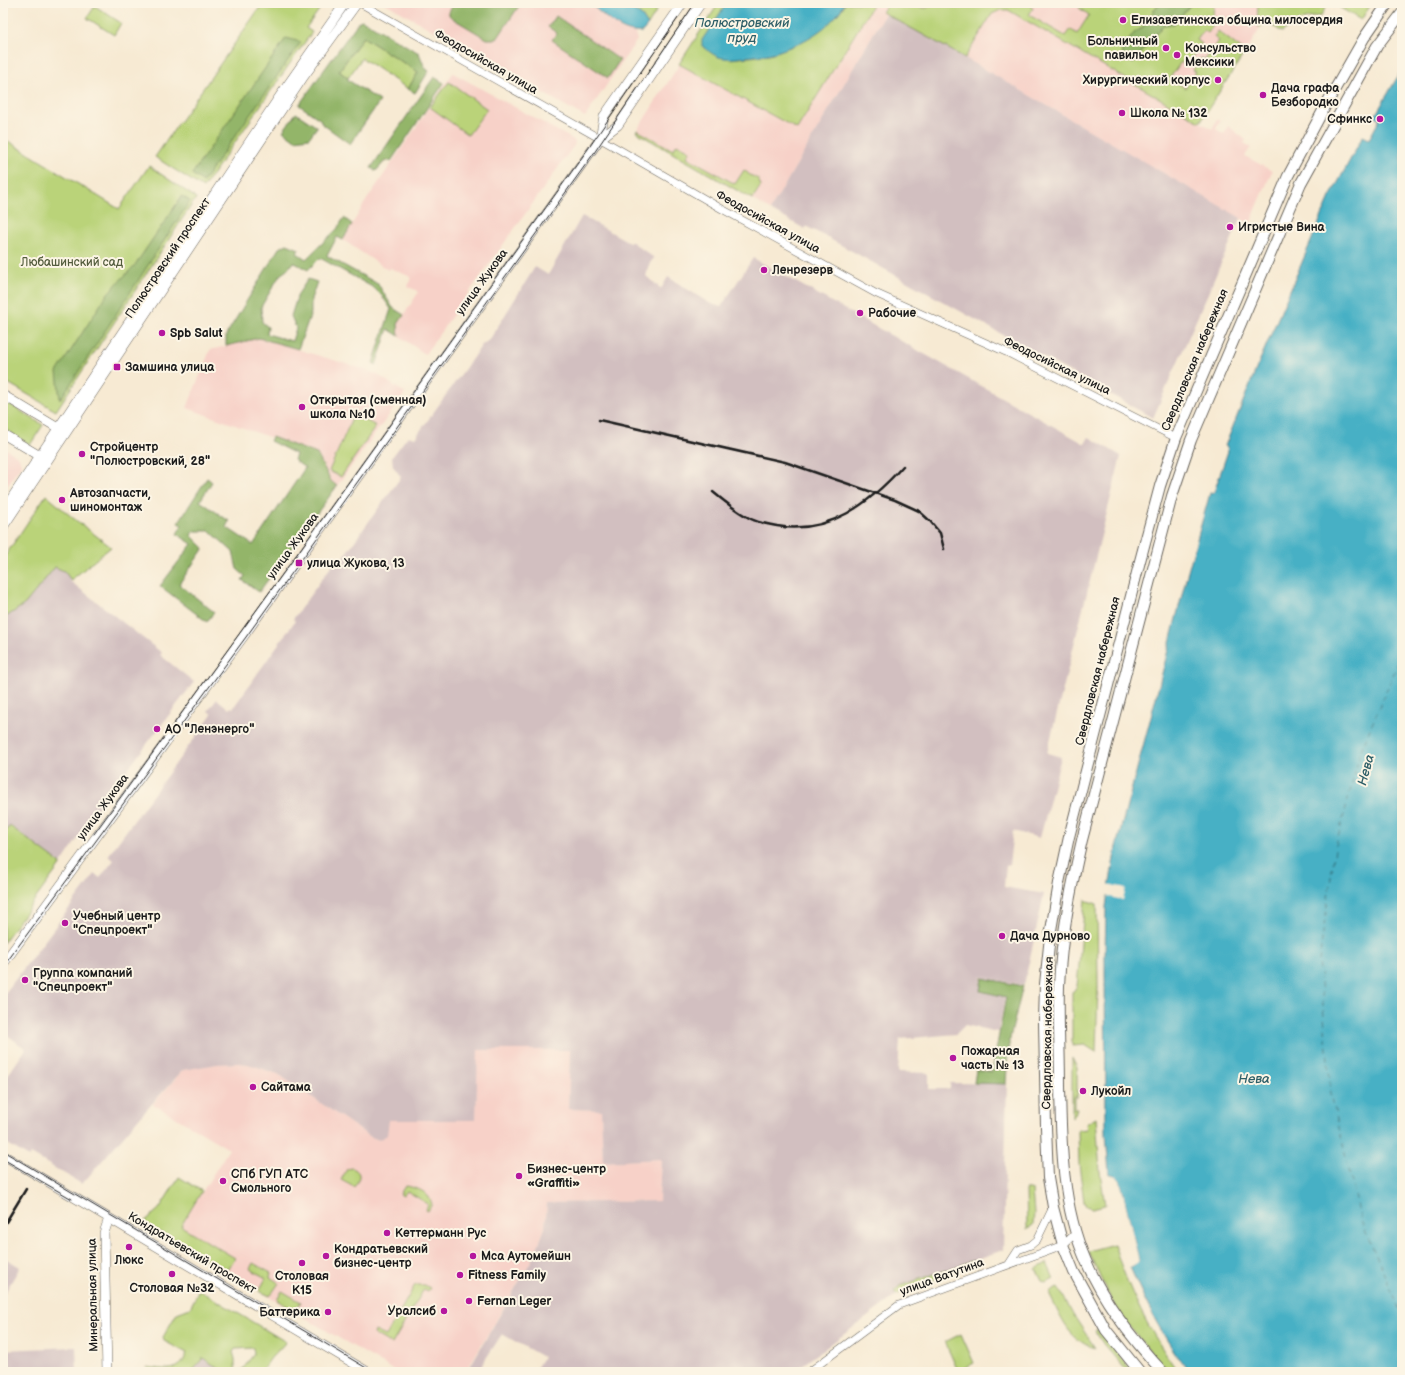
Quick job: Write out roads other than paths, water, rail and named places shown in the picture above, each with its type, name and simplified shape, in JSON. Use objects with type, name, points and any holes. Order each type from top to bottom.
[{"type":"main road","name":"Полюстровский проспект","points":[[62,431],[288,83],[345,3]]},
{"type":"main road","name":"Полюстровский проспект","points":[[3,511],[62,431],[304,76],[356,3]]},
{"type":"main road","name":"улица Жукова","points":[[600,139],[604,116],[682,3]]},
{"type":"main road","name":"улица Жукова","points":[[3,964],[238,643],[600,139],[618,125],[702,3]]},
{"type":"main road","name":"Свердловская набережная","points":[[1140,1372],[1106,1330],[1074,1272],[1063,1245],[1053,1207],[1048,1178],[1044,1030],[1045,984],[1050,936],[1059,882],[1144,546],[1160,486],[1176,438],[1288,176],[1364,38],[1388,3]]},
{"type":"main road","name":"Свердловская набережная","points":[[1163,1372],[1143,1351],[1119,1321],[1102,1293],[1086,1261],[1069,1208],[1064,1172],[1061,1126],[1059,986],[1063,939],[1072,883],[1172,496],[1191,440],[1301,183],[1377,46],[1402,13]]},
{"type":"main road","points":[[3,395],[62,431]]},
{"type":"main road","points":[[3,434],[43,458]]},
{"type":"main road","name":"Полюстровский проспект","points":[[3,527],[43,458]]},
{"type":"main road","name":"Кондратьевский проспект","points":[[3,1155],[368,1372]]},
{"type":"main road","name":"Минеральная улица","points":[[107,1372],[104,1233],[109,1218]]},
{"type":"street","name":"Феодосийская улица","points":[[360,3],[722,209],[875,293],[1006,352],[1176,438]]},
{"type":"street","points":[[1009,1264],[1018,1250],[1037,1240],[1053,1207]]},
{"type":"street","name":"улица Ватутина","points":[[809,1372],[899,1305],[1063,1245],[1076,1233]]},
{"type":"water","points":[[589,3],[624,3],[642,16],[648,25],[642,32],[627,30],[613,23]]},
{"type":"water","name":"Полюстровский пруд","points":[[727,3],[845,3],[832,20],[806,40],[786,49],[768,54],[740,58],[723,58],[712,54],[702,46],[702,40]]},
{"type":"water","name":"Нева","points":[[1402,69],[1402,1372],[1189,1372],[1171,1347],[1156,1321],[1142,1295],[1130,1267],[1136,1263],[1138,1257],[1120,1180],[1114,1175],[1109,1174],[1106,1133],[1105,958],[1106,907],[1108,892],[1116,847],[1187,575],[1210,493],[1214,492],[1228,451],[1227,447],[1225,446],[1257,367],[1330,197],[1363,136],[1369,139],[1380,119],[1375,116]]},
{"type":"tram line","points":[[3,967],[246,637],[594,153],[695,3]]},
{"type":"tram line","points":[[94,834],[588,149],[678,18]]},
{"type":"tram line","points":[[3,1151],[373,1372]]},
{"type":"tram line","points":[[3,1159],[72,1199]]},
{"type":"railway","points":[[599,420],[785,462],[895,500],[919,511],[930,521],[940,533],[944,549]]},
{"type":"railway","points":[[713,492],[736,510],[757,522],[796,528],[814,526],[831,521],[862,504],[890,480],[903,466]]},
{"type":"railway","points":[[3,1227],[26,1189]]},
{"type":"place","name":"Елизаветинская община милосердия","points":[[1123,20]]},
{"type":"place","name":"Больничный павильон","points":[[1166,48]]},
{"type":"place","name":"Консульство Мексики","points":[[1177,55]]},
{"type":"place","name":"Хирургический корпус","points":[[1218,80]]},
{"type":"place","name":"Дача графа Безбородко","points":[[1263,95]]},
{"type":"place","name":"Школа № 132","points":[[1122,113]]},
{"type":"place","name":"Сфинкс","points":[[1380,119]]},
{"type":"place","name":"Игристые Вина","points":[[1230,227]]},
{"type":"place","name":"Ленрезерв","points":[[764,270]]},
{"type":"place","name":"Рабочие","points":[[860,313]]},
{"type":"place","name":"Spb Salut","points":[[162,333]]},
{"type":"place","name":"Замшина улица","points":[[117,367]]},
{"type":"place","name":"Открытая (сменная) школа №10","points":[[302,407]]},
{"type":"place","name":"Стройцентр \"Полюстровский, 28\"","points":[[82,454]]},
{"type":"place","name":"Автозапчасти, шиномонтаж","points":[[62,500]]},
{"type":"place","name":"улица Жукова, 13","points":[[299,563]]},
{"type":"place","name":"АО \"Ленэнерго\"","points":[[157,729]]},
{"type":"place","name":"Учебный центр \"Спецпроект\"","points":[[65,923]]},
{"type":"place","name":"Дача Дурново","points":[[1002,936]]},
{"type":"place","name":"Группа компаний \"Спецпроект\"","points":[[25,980]]},
{"type":"place","name":"Пожарная часть № 13","points":[[953,1058]]},
{"type":"place","name":"Сайтама","points":[[253,1087]]},
{"type":"place","name":"Лукойл","points":[[1083,1091]]},
{"type":"place","name":"Бизнес-центр «Graffiti»","points":[[519,1176]]},
{"type":"place","name":"СПб ГУП АТС Смольного","points":[[223,1181]]},
{"type":"place","name":"Кеттерманн Рус","points":[[387,1233]]},
{"type":"place","name":"Люкс","points":[[129,1247]]},
{"type":"place","name":"Кондратьевский бизнес-центр","points":[[326,1256]]},
{"type":"place","name":"Мса Аутомейшн","points":[[473,1256]]},
{"type":"place","name":"Столовая К15","points":[[302,1263]]},
{"type":"place","name":"Столовая №32","points":[[172,1274]]},
{"type":"place","name":"Fitness Family","points":[[460,1275]]},
{"type":"place","name":"Fernan Leger","points":[[469,1301]]},
{"type":"place","name":"Уралсиб","points":[[444,1311]]},
{"type":"place","name":"Баттерика","points":[[328,1312]]},
{"type":"park label","name":"Любашинский сад","points":[[72,262]]}]
